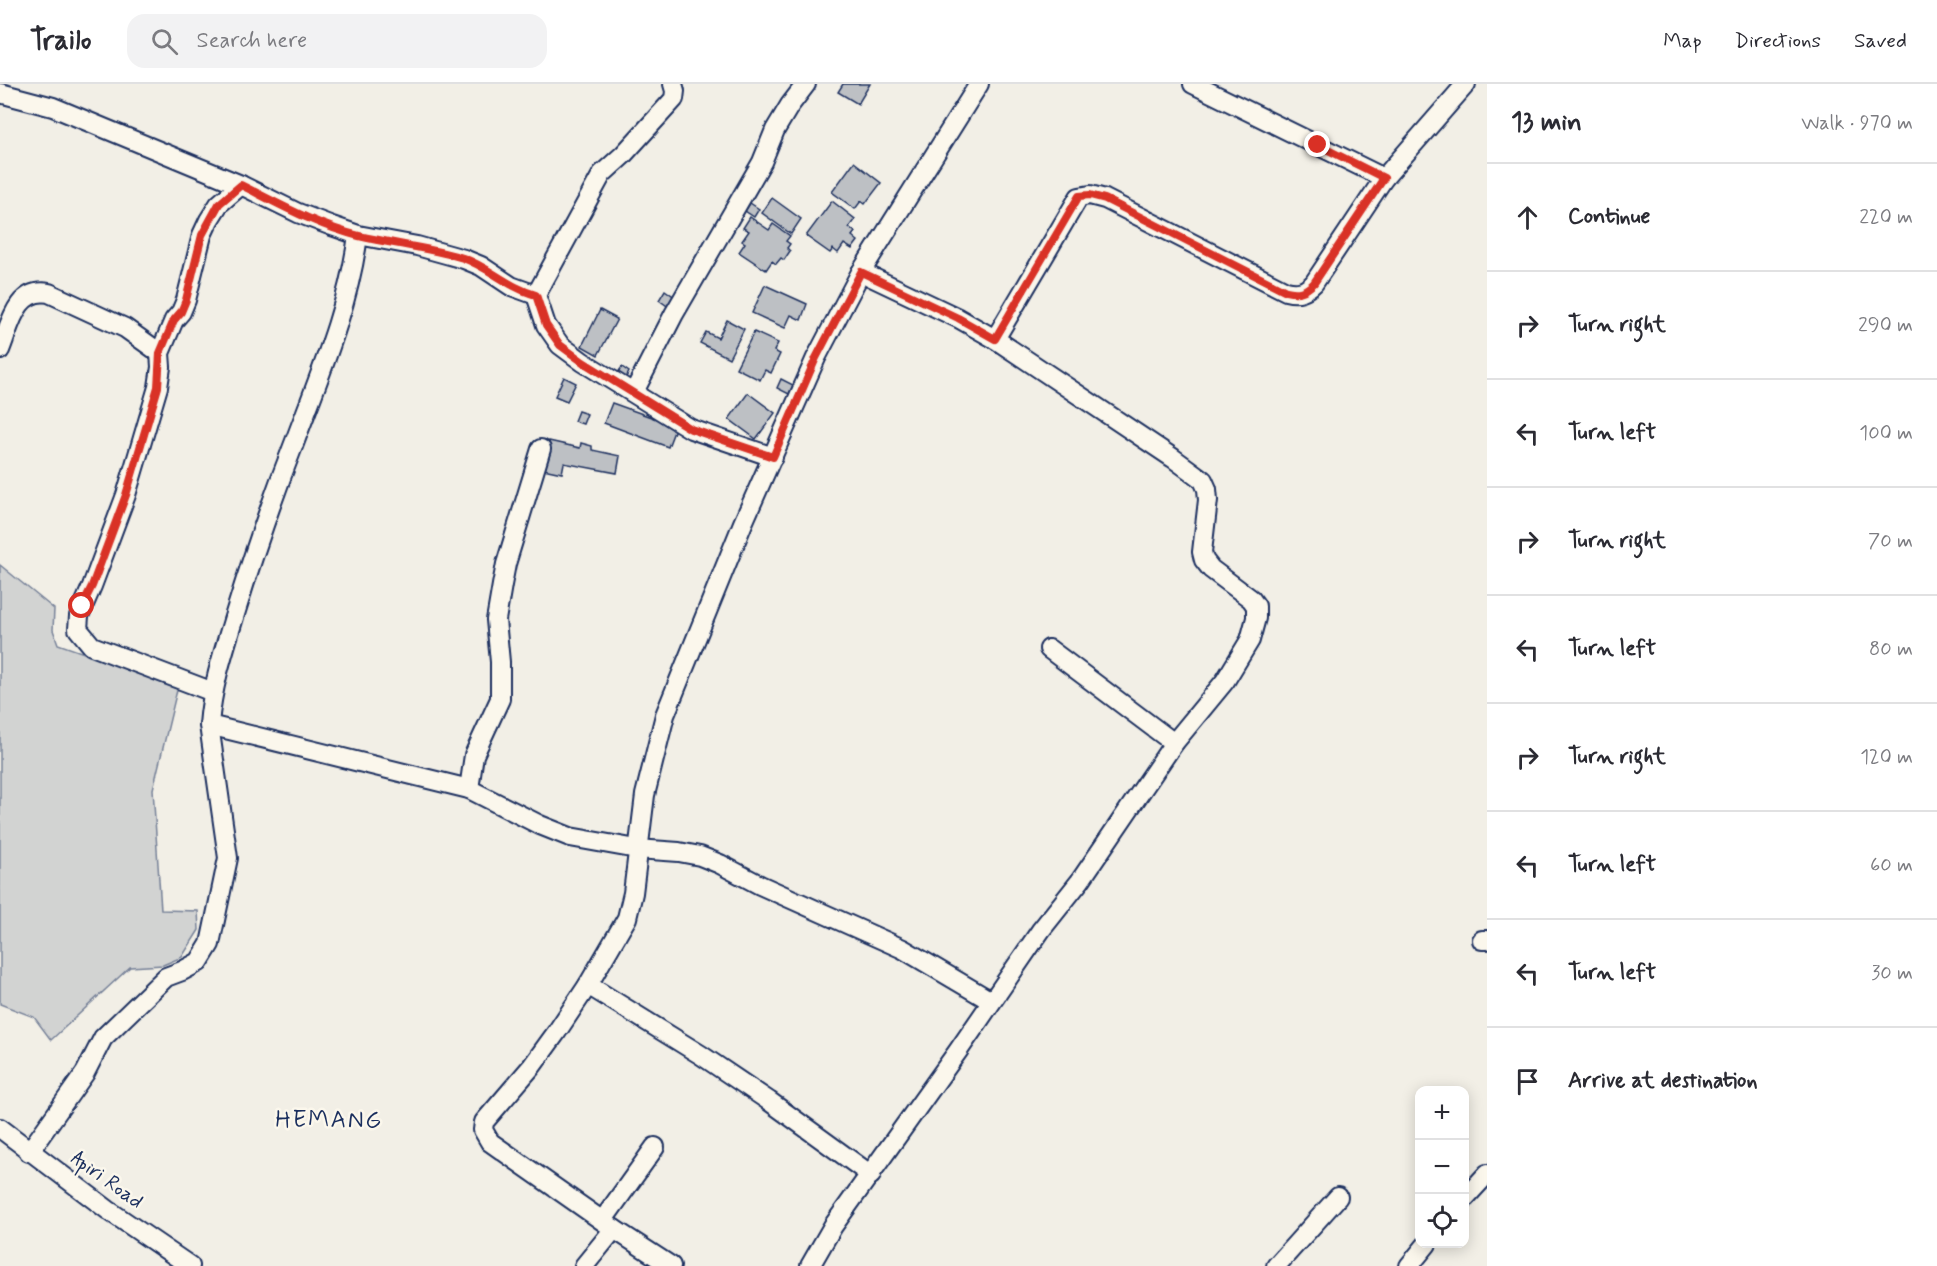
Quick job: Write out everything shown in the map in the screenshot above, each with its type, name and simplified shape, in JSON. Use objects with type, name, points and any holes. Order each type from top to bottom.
[{"type":"street","points":[[674,84],[674,99],[623,155],[602,174],[536,295],[546,325],[560,345],[583,362],[691,429],[773,457]]},
{"type":"street","points":[[634,392],[674,314],[762,162],[775,130],[806,84]]},
{"type":"street","points":[[671,1266],[490,1142],[483,1130],[486,1119],[532,1066],[588,985],[627,918],[633,893],[645,795],[665,715],[739,533],[816,358],[861,272],[979,84]]},
{"type":"street","points":[[1193,84],[1384,178]]},
{"type":"street","points":[[995,339],[1079,196],[1090,195],[1105,199],[1286,291],[1296,293],[1307,290],[1314,283],[1384,178],[1466,84]]},
{"type":"street","points":[[0,93],[53,107],[241,185],[298,213],[358,235],[417,246],[464,259],[481,266],[511,286],[536,295]]},
{"type":"street","points":[[213,692],[92,646],[78,629],[78,622],[82,606],[92,586],[126,495],[158,387],[160,353],[174,320],[181,312],[186,300],[202,235],[219,204],[241,185]]},
{"type":"street","points":[[30,1152],[85,1073],[103,1038],[166,976],[199,962],[210,944],[228,858],[209,725],[213,692],[259,540],[326,359],[354,264],[358,235]]},
{"type":"street","points":[[810,1266],[833,1226],[1041,930],[1080,881],[1174,743],[1225,681],[1250,640],[1256,618],[1256,606],[1251,599],[1211,569],[1204,560],[1202,552],[1208,500],[1203,480],[995,339],[958,318],[861,272]]},
{"type":"street","points":[[0,350],[18,305],[30,294],[38,291],[49,293],[125,328],[160,353]]},
{"type":"street","points":[[469,789],[474,755],[500,699],[501,671],[496,620],[506,564],[541,448]]},
{"type":"street","points":[[1049,649],[1174,743]]},
{"type":"street","points":[[209,725],[469,789],[540,825],[570,837],[637,849],[679,852],[720,864],[760,885],[903,949],[991,1001]]},
{"type":"street","points":[[588,985],[730,1075],[871,1175]]},
{"type":"street","name":"Apiri Road","points":[[4,1138],[30,1152],[108,1210],[190,1266]]},
{"type":"street","points":[[584,1266],[655,1147]]},
{"type":"street","points":[[1469,1194],[1487,1174]]},
{"type":"street","points":[[1276,1266],[1338,1197]]},
{"type":"street","points":[[1409,1266],[1424,1248]]},
{"type":"shaded area","points":[[0,565],[54,609],[53,630],[58,644],[178,686],[153,789],[161,910],[198,911],[199,930],[182,957],[163,965],[130,967],[51,1040],[34,1017],[0,1004]]},
{"type":"building","points":[[843,84],[870,84],[858,104],[838,92]]},
{"type":"building","points":[[854,162],[881,183],[865,204],[861,201],[855,209],[832,192]]},
{"type":"building","points":[[772,198],[801,219],[791,234],[762,213]]},
{"type":"building","points":[[832,201],[855,219],[849,227],[855,232],[852,236],[858,241],[852,249],[844,244],[838,253],[833,249],[830,253],[806,236]]},
{"type":"building","points":[[750,203],[759,209],[754,217],[745,211]]},
{"type":"building","points":[[750,217],[769,230],[773,224],[790,236],[786,241],[790,244],[787,248],[790,251],[784,260],[781,258],[776,264],[772,261],[766,270],[739,252],[745,243],[742,241],[749,231],[743,228]]},
{"type":"building","points":[[765,285],[807,304],[801,320],[791,315],[785,328],[752,313]]},
{"type":"building","points":[[665,290],[676,298],[670,308],[659,300]]},
{"type":"building","points":[[600,310],[617,319],[598,355],[582,346]]},
{"type":"building","points":[[727,320],[744,329],[729,358],[700,343],[706,332],[718,338]]},
{"type":"building","points":[[754,332],[778,343],[774,351],[780,354],[771,373],[765,370],[760,380],[736,368]]},
{"type":"building","points":[[622,367],[629,372],[625,379],[617,374]]},
{"type":"building","points":[[564,377],[576,383],[567,401],[555,396]]},
{"type":"building","points":[[781,379],[793,385],[789,394],[777,388]]},
{"type":"building","points":[[748,393],[775,413],[756,439],[729,419]]},
{"type":"building","points":[[612,403],[676,426],[668,447],[604,423]]},
{"type":"building","points":[[578,411],[587,414],[583,424],[574,421]]},
{"type":"building","points":[[549,441],[580,448],[581,443],[592,446],[592,450],[620,456],[617,473],[564,463],[562,473],[543,469]]},
{"type":"district","name":"HEMANG","points":[[329,1120]]},
{"type":"route","points":[[82,606],[92,586],[126,495],[160,380],[160,353],[174,320],[181,312],[186,300],[202,235],[219,204],[241,185],[298,213],[358,235],[417,246],[481,266],[511,286],[536,295],[546,325],[560,345],[583,362],[691,429],[773,457],[816,358],[861,272],[958,318],[995,339],[1079,196],[1090,195],[1105,199],[1286,291],[1296,293],[1307,290],[1314,283],[1384,178],[1318,145]]}]
